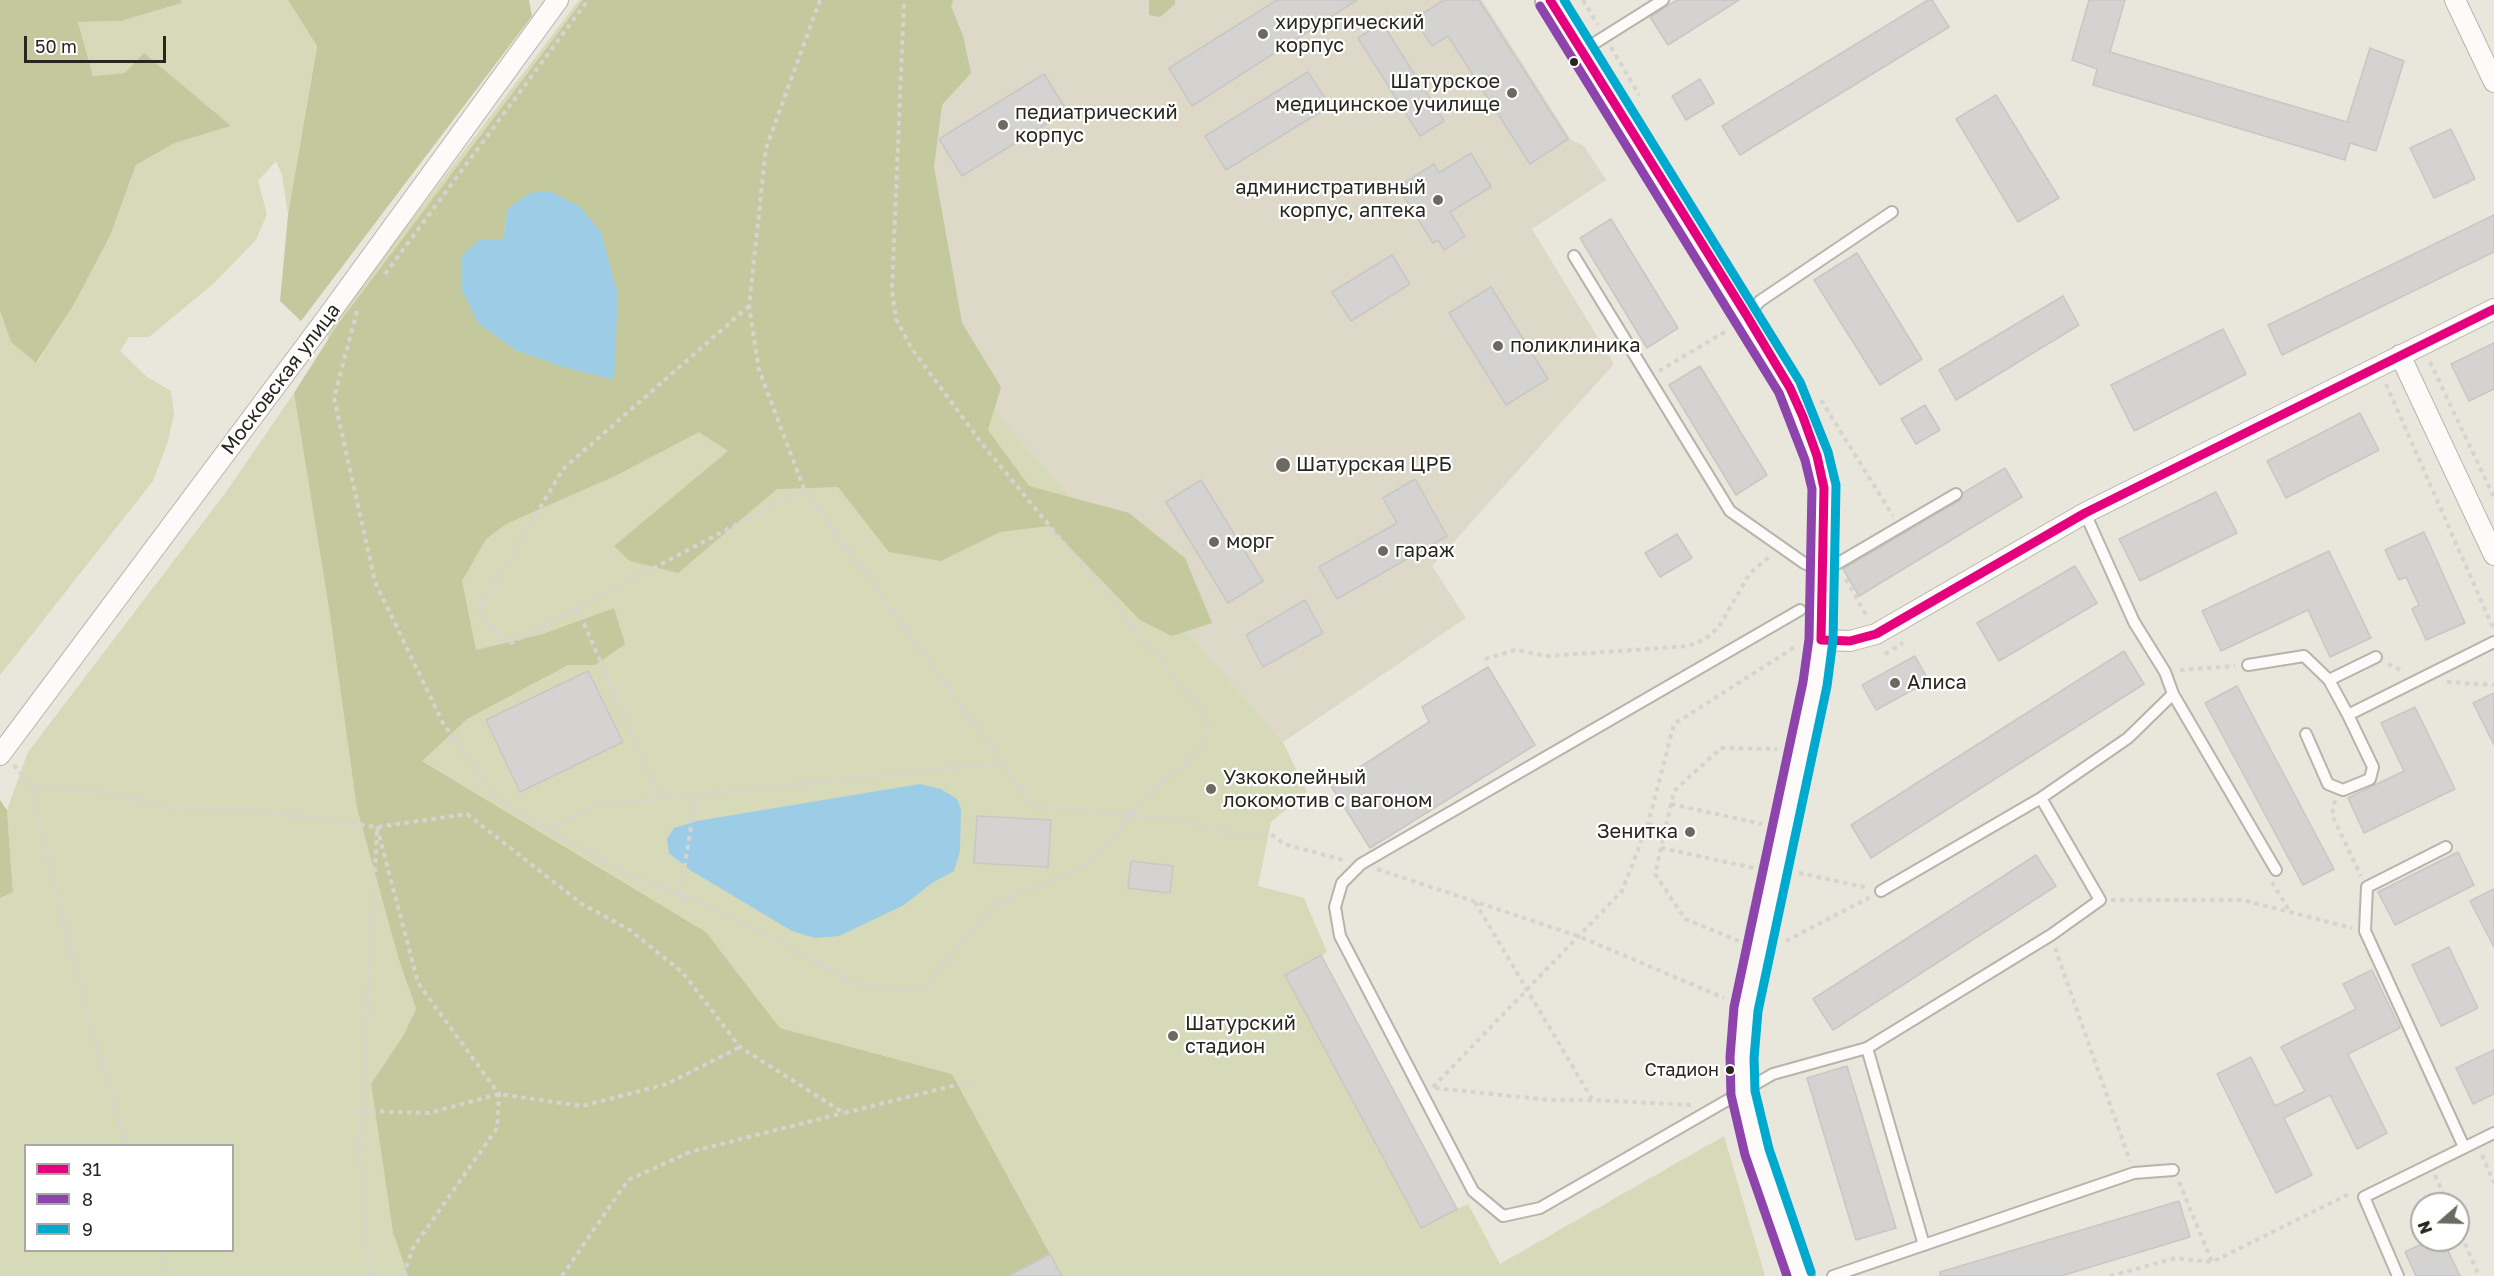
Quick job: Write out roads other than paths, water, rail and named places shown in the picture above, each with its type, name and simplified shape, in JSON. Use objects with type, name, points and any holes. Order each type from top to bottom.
[{"type":"street","name":"Московская улица","points":[[2,754],[325,320],[558,0]]},
{"type":"street","points":[[1550,0],[1790,388],[1817,456],[1824,488],[1830,568],[1808,644],[1812,706],[1746,1009],[1743,1093],[1757,1152],[1800,1276]]},
{"type":"street","points":[[2455,0],[2494,82]]},
{"type":"street","points":[[1808,644],[1850,641],[1876,634],[2085,513],[2494,309]]},
{"type":"street","points":[[2400,356],[2494,555]]},
{"type":"lane","points":[[1581,51],[1663,0]]},
{"type":"lane","points":[[1747,316],[1760,301],[1892,213]]},
{"type":"lane","points":[[1574,256],[1730,511],[1785,550],[1830,568],[1956,494]]},
{"type":"lane","points":[[2085,513],[2134,622],[2165,672],[2173,694],[2276,870]]},
{"type":"lane","points":[[1800,610],[1361,864],[1342,883],[1335,907],[1340,936],[1473,1191],[1503,1216],[1540,1208],[1773,1074],[1867,1048],[2051,935],[2100,900],[2041,798]]},
{"type":"lane","points":[[2348,715],[2494,642]]},
{"type":"lane","points":[[2248,665],[2304,656],[2329,680],[2348,715],[2373,766],[2370,779],[2343,790],[2328,784],[2306,734]]},
{"type":"lane","points":[[2329,680],[2376,657]]},
{"type":"lane","points":[[1881,891],[2041,798],[2128,738],[2173,694]]},
{"type":"lane","points":[[2446,847],[2367,887],[2365,931],[2464,1147]]},
{"type":"lane","points":[[1867,1048],[1924,1245]]},
{"type":"lane","points":[[2398,1276],[2364,1197],[2494,1133]]},
{"type":"lane","points":[[1833,1276],[2134,1173],[2173,1170]]},
{"type":"water","points":[[549,191],[579,206],[601,232],[618,295],[614,380],[563,367],[515,350],[478,323],[462,290],[461,257],[479,240],[503,240],[508,208],[530,193]]},
{"type":"water","points":[[920,784],[941,789],[957,799],[961,809],[960,851],[954,871],[932,883],[904,905],[839,936],[815,938],[792,931],[690,870],[669,853],[667,839],[674,828],[697,821]]},
{"type":"place","name":"хирургический корпус","points":[[1263,34]]},
{"type":"place","name":"Шатурское медицинское училище","points":[[1512,93]]},
{"type":"place","name":"педиатрический корпус","points":[[1003,125]]},
{"type":"place","name":"административный корпус, аптека","points":[[1438,200]]},
{"type":"place","name":"поликлиника","points":[[1498,346]]},
{"type":"place","name":"Шатурская ЦРБ","points":[[1283,465]]},
{"type":"place","name":"морг","points":[[1214,542]]},
{"type":"place","name":"гараж","points":[[1383,551]]},
{"type":"place","name":"Алиса","points":[[1895,683]]},
{"type":"place","name":"Узкоколейный локомотив с вагоном","points":[[1211,789]]},
{"type":"place","name":"Зенитка","points":[[1690,832]]},
{"type":"place","name":"Шатурский стадион","points":[[1173,1036]]},
{"type":"place","name":"Стадион","points":[[1730,1070]]}]
